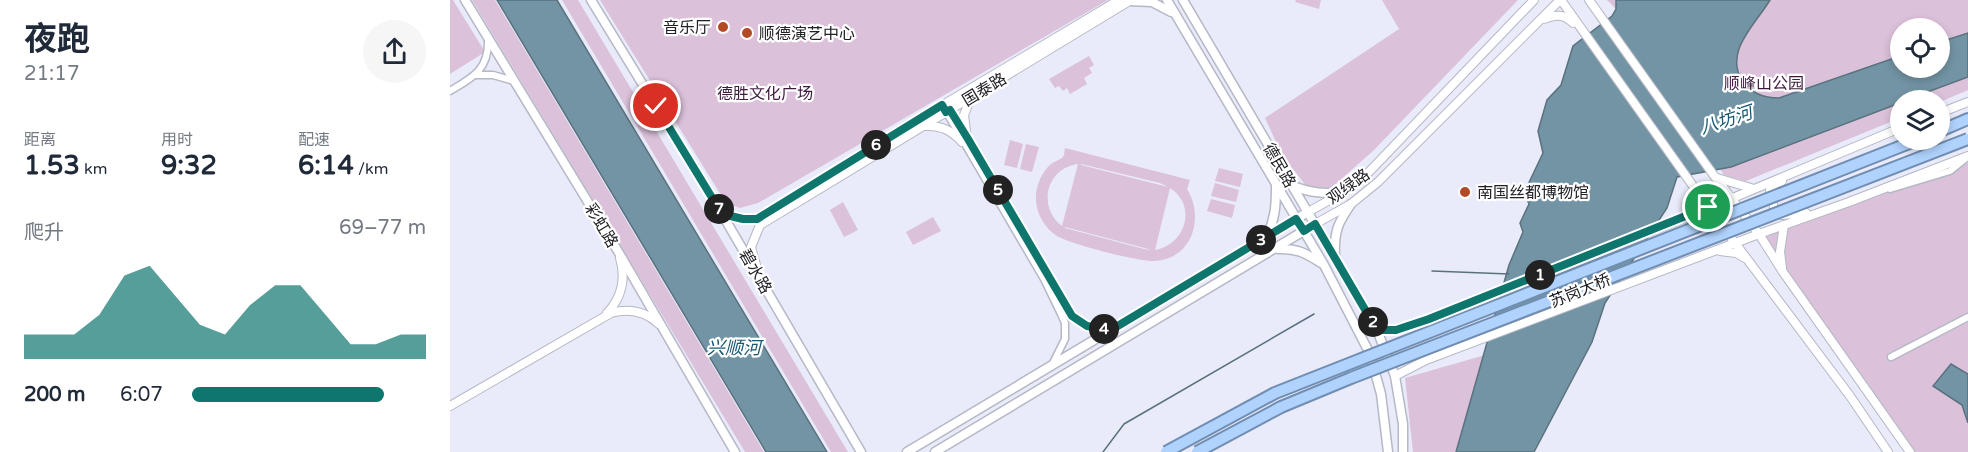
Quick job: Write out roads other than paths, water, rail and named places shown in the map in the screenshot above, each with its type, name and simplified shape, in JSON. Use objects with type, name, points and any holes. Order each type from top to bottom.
[{"type":"highway","points":[[1950,126],[1968,119]]},
{"type":"highway","name":"苏岗大桥","points":[[1197,452],[1281,407],[1351,378],[1968,139]]},
{"type":"highway","name":"苏岗大桥","points":[[1166,452],[1275,393],[1892,150]]},
{"type":"main road","name":"彩虹路","points":[[465,0],[619,253],[735,452]]},
{"type":"main road","name":"碧水路","points":[[591,0],[722,214],[861,452]]},
{"type":"main road","points":[[1167,0],[1324,265],[1370,354],[1381,394],[1388,452]]},
{"type":"main road","name":"德民路","points":[[1185,0],[1377,330],[1395,376],[1403,424],[1403,452]]},
{"type":"main road","points":[[1130,1],[1152,2],[1175,14]]},
{"type":"main road","points":[[1267,237],[1274,222],[1276,184]]},
{"type":"main road","points":[[1293,186],[1311,193],[1344,192]]},
{"type":"main road","points":[[1335,258],[1334,237],[1338,223],[1352,204]]},
{"type":"main road","name":"观绿路","points":[[907,452],[1308,212]]},
{"type":"main road","name":"观绿路","points":[[934,452],[1315,224]]},
{"type":"main road","points":[[1274,249],[1290,248],[1303,251],[1324,265]]},
{"type":"street","name":"国泰路","points":[[722,214],[743,219],[757,219],[946,107],[1119,0]]},
{"type":"street","name":"观绿路","points":[[1308,212],[1344,192],[1369,172],[1534,0]]},
{"type":"street","points":[[1588,0],[1715,177],[1759,234],[1783,272],[1910,452]]},
{"type":"street","points":[[1596,0],[1614,36]]},
{"type":"street","name":"国泰路","points":[[759,277],[751,247],[760,225],[922,126],[946,107],[972,97],[1130,1]]},
{"type":"street","points":[[1562,2],[1708,207],[1850,396],[1888,452]]},
{"type":"street","name":"观绿路","points":[[1315,224],[1352,204],[1378,182],[1540,20],[1562,2]]},
{"type":"street","points":[[1540,20],[1555,15],[1568,17],[1589,39]]},
{"type":"street","points":[[450,91],[476,75],[485,61],[488,37]]},
{"type":"street","points":[[476,75],[492,75],[516,82]]},
{"type":"street","points":[[965,141],[964,115],[972,97]]},
{"type":"street","points":[[1950,109],[1968,102]]},
{"type":"street","points":[[946,107],[1044,279],[1065,323],[1066,331],[1062,347],[1051,366]]},
{"type":"street","points":[[922,126],[941,126],[965,141],[1072,316],[1087,326],[1111,330]]},
{"type":"street","points":[[1377,330],[1396,330],[1429,319],[1684,218],[1890,132]]},
{"type":"street","points":[[1395,376],[1440,355],[1968,156]]},
{"type":"street","points":[[1806,166],[1773,185],[1770,190],[1771,202],[1777,212],[1782,215],[1825,210]]},
{"type":"street","points":[[1715,177],[1752,188]]},
{"type":"street","points":[[1783,272],[1780,252],[1784,225]]},
{"type":"street","points":[[1710,253],[1725,250],[1736,253],[1749,261]]},
{"type":"street","points":[[604,316],[615,303],[622,287],[623,270],[619,253]]},
{"type":"street","points":[[450,406],[604,316],[619,311],[635,311],[650,317],[662,327]]},
{"type":"street","points":[[1891,357],[1968,317]]},
{"type":"water","name":"兴顺河","points":[[497,0],[557,0],[827,452],[766,452]]},
{"type":"water","name":"八坊河","points":[[1616,0],[1770,0],[1743,39],[1737,60],[1738,71],[1743,82],[1754,92],[1768,97],[1779,98],[1890,59],[1890,78],[1950,78],[1950,39],[1968,33],[1968,77],[1933,90],[1890,90],[1890,107],[1731,167],[1677,177],[1667,208],[1605,303],[1592,342],[1534,452],[1456,452],[1509,265],[1523,232],[1520,223],[1529,204],[1524,193],[1543,153],[1538,131],[1547,100],[1561,85],[1573,46],[1612,16],[1616,9]]},
{"type":"water","points":[[1951,364],[1968,374],[1968,423],[1962,405],[1933,386]]},
{"type":"waterway","points":[[1432,271],[1509,274]]},
{"type":"waterway","points":[[1103,452],[1124,424],[1314,314]]},
{"type":"place","name":"音乐厅","points":[[723,27]]},
{"type":"place","name":"顺德演艺中心","points":[[747,33]]},
{"type":"place","name":"南国丝都博物馆","points":[[1465,192]]},
{"type":"park label","name":"顺峰山公园","points":[[1764,83]]},
{"type":"park label","name":"德胜文化广场","points":[[765,93]]}]
